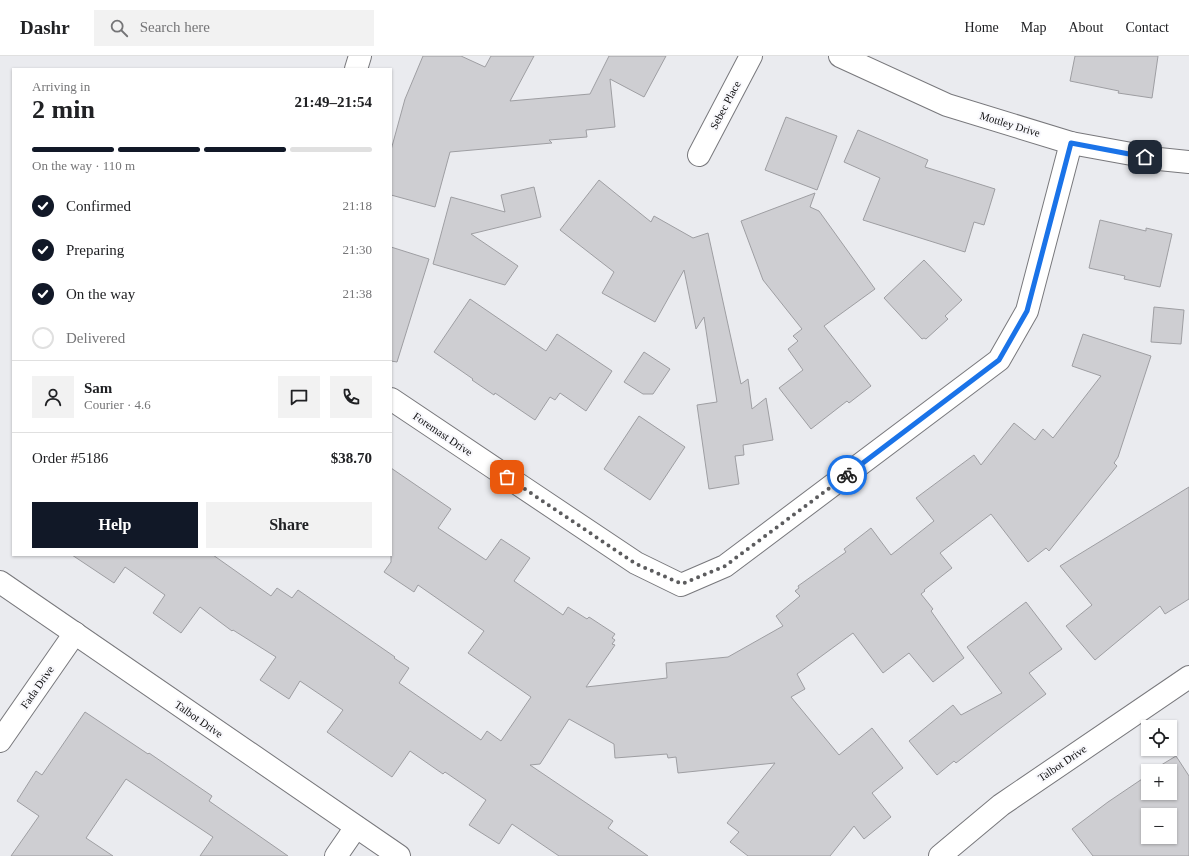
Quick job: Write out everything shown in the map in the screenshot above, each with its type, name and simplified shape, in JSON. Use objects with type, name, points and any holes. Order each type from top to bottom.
[{"type":"street","points":[[356,68],[360,56]]},
{"type":"street","name":"Sebec Place","points":[[699,155],[751,56]]},
{"type":"street","name":"Mottley Drive","points":[[840,56],[947,105],[1071,143],[1160,159],[1189,162]]},
{"type":"street","name":"Foremast Drive","points":[[392,400],[636,564],[682,584],[725,566],[999,360],[1027,311],[1071,143]]},
{"type":"street","name":"Talbot Drive","points":[[0,582],[399,856]]},
{"type":"street","name":"Fada Drive","points":[[0,741],[75,633]]},
{"type":"street","name":"Talbot Drive","points":[[940,856],[1001,805],[1189,677]]},
{"type":"street","points":[[336,856],[356,827]]},
{"type":"building","points":[[423,56],[461,56],[485,67],[491,56],[534,56],[510,101],[590,94],[609,56],[666,56],[644,97],[610,79],[615,127],[586,130],[587,137],[549,140],[552,143],[450,152],[435,207],[392,195],[392,146],[405,99]]},
{"type":"building","points":[[1075,56],[1158,56],[1152,98],[1118,93],[1119,91],[1070,81]]},
{"type":"building","points":[[786,117],[837,136],[817,190],[765,170]]},
{"type":"building","points":[[858,130],[928,160],[925,167],[995,189],[984,225],[974,222],[965,252],[863,220],[880,178],[844,162]]},
{"type":"building","points":[[599,180],[651,222],[654,216],[693,238],[708,233],[741,384],[748,379],[752,409],[766,398],[773,440],[743,445],[744,455],[735,456],[739,484],[709,489],[697,405],[717,402],[704,317],[696,329],[684,270],[655,322],[602,293],[614,272],[560,230]]},
{"type":"building","points":[[534,187],[541,217],[471,234],[518,266],[505,285],[433,264],[451,197],[505,212],[501,195]]},
{"type":"building","points":[[815,193],[810,207],[819,211],[875,289],[824,326],[871,386],[849,403],[847,401],[811,429],[779,388],[803,370],[788,349],[798,341],[793,336],[802,329],[763,280],[741,221]]},
{"type":"building","points":[[1100,220],[1146,231],[1146,228],[1172,234],[1160,287],[1124,279],[1125,276],[1089,268]]},
{"type":"building","points":[[392,247],[429,259],[397,362],[392,361]]},
{"type":"building","points":[[924,260],[962,300],[945,316],[948,319],[926,339],[922,339],[884,298]]},
{"type":"building","points":[[470,299],[546,351],[557,334],[612,371],[586,411],[560,393],[555,400],[550,397],[535,420],[495,393],[494,395],[434,352]]},
{"type":"building","points":[[1154,307],[1184,310],[1181,344],[1151,342]]},
{"type":"building","points":[[1083,334],[1151,356],[1118,457],[1114,463],[1117,466],[1049,551],[1046,548],[1028,562],[991,514],[940,553],[952,568],[921,594],[933,609],[931,611],[964,658],[933,682],[909,653],[883,673],[853,633],[797,674],[805,689],[791,697],[839,755],[872,728],[903,768],[872,793],[891,817],[864,839],[854,826],[830,856],[748,856],[730,842],[739,832],[727,823],[775,763],[678,773],[676,757],[668,758],[667,754],[615,758],[614,744],[569,719],[540,764],[530,765],[613,821],[608,828],[648,856],[559,856],[512,824],[499,844],[469,825],[486,800],[445,772],[443,774],[410,751],[392,777],[327,732],[343,710],[300,681],[289,699],[260,680],[276,657],[233,630],[232,631],[200,607],[181,633],[153,613],[165,595],[125,567],[114,583],[74,556],[214,556],[271,596],[277,588],[292,598],[298,590],[409,668],[399,683],[481,740],[487,731],[501,741],[531,697],[468,653],[484,631],[418,585],[414,592],[384,572],[391,562],[392,556],[392,469],[451,509],[438,528],[486,560],[501,539],[530,558],[514,581],[563,615],[568,607],[587,619],[589,617],[615,634],[612,638],[615,640],[612,644],[615,645],[586,687],[667,678],[666,663],[728,657],[783,626],[776,616],[800,596],[795,591],[799,588],[798,586],[846,552],[844,549],[871,528],[891,555],[934,521],[916,498],[974,455],[981,465],[1014,423],[1035,440],[1043,429],[1053,438],[1101,376],[1072,366]]},
{"type":"building","points":[[644,352],[670,369],[653,394],[643,394],[624,382]]},
{"type":"building","points":[[639,416],[685,447],[650,500],[604,469]]},
{"type":"building","points":[[1189,487],[1189,599],[1165,614],[1160,606],[1095,660],[1066,626],[1092,605],[1060,566]]},
{"type":"building","points":[[1026,602],[1062,649],[1029,673],[1046,694],[956,763],[954,761],[937,775],[909,741],[953,705],[961,715],[1002,693],[967,647]]},
{"type":"building","points":[[85,712],[212,796],[209,801],[288,856],[200,856],[213,837],[126,779],[86,838],[113,856],[11,856],[39,816],[17,801],[36,771],[42,775]]},
{"type":"building","points":[[1176,756],[1189,776],[1189,856],[1093,856],[1072,829],[1141,780],[1141,800],[1177,800],[1177,764],[1163,764]]},
{"type":"way so far","points":[[507,477],[636,564],[682,584],[725,566],[847,475]]},
{"type":"route","points":[[847,475],[999,360],[1027,311],[1071,143],[1145,157]]}]
